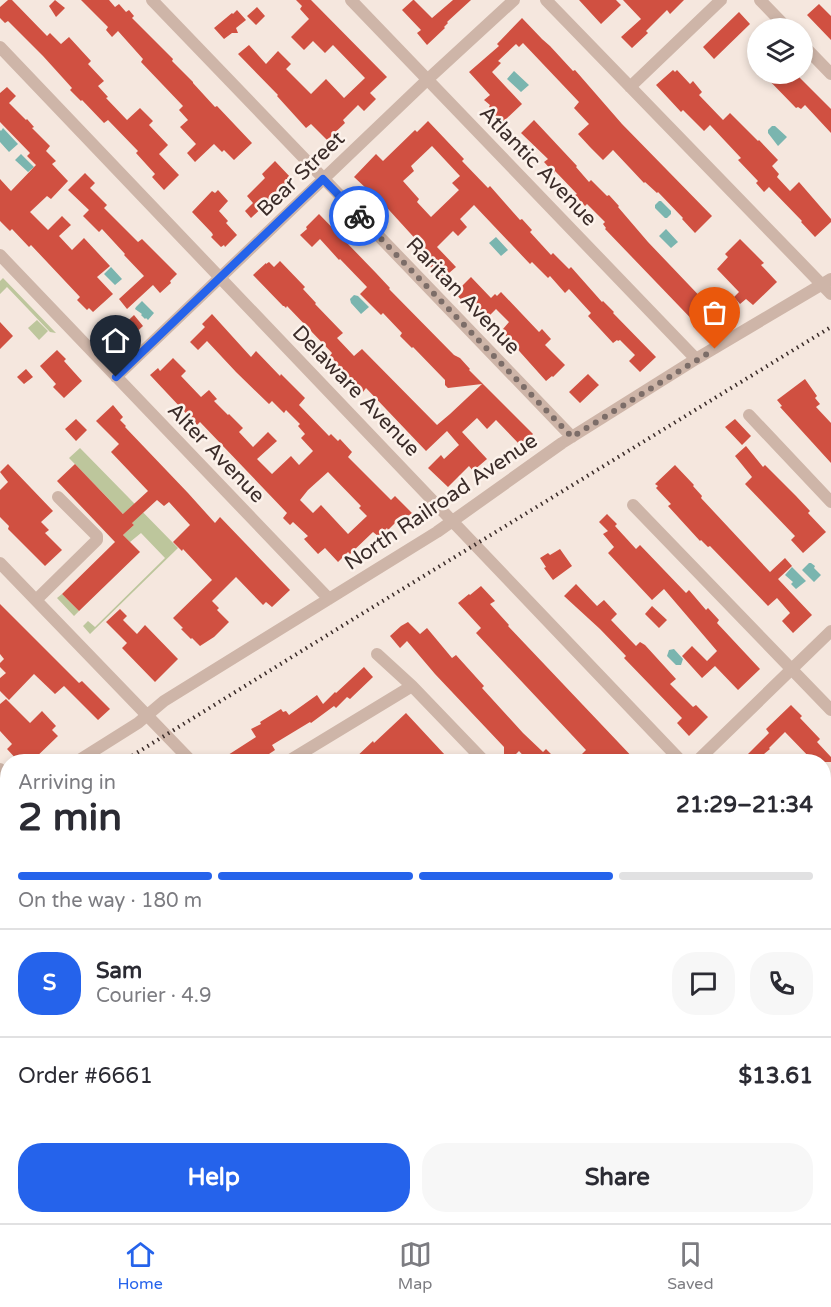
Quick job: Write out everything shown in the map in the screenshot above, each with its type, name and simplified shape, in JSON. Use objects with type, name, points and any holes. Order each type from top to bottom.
[{"type":"street","name":"Raritan Avenue","points":[[152,0],[572,437]]},
{"type":"street","name":"Atlantic Avenue","points":[[351,0],[696,360]]},
{"type":"street","name":"Bear Street","points":[[116,377],[514,0]]},
{"type":"street","points":[[546,0],[828,286]]},
{"type":"street","points":[[630,87],[721,0]]},
{"type":"street","points":[[760,0],[777,18]]},
{"type":"street","name":"Delaware Avenue","points":[[0,47],[674,754]]},
{"type":"street","points":[[813,55],[831,74]]},
{"type":"street","name":"Alter Avenue","points":[[1,257],[329,599]]},
{"type":"street","name":"North Railroad Avenue","points":[[89,754],[138,723],[164,701],[430,537],[572,437],[696,360],[828,286]]},
{"type":"street","points":[[749,415],[831,502]]},
{"type":"street","points":[[36,600],[97,540],[97,536],[58,497]]},
{"type":"street","points":[[633,505],[831,710]]},
{"type":"street","points":[[0,563],[184,754]]},
{"type":"street","points":[[704,754],[831,631]]},
{"type":"street","points":[[377,654],[412,686],[477,754]]},
{"type":"street","points":[[300,754],[412,686]]},
{"type":"green space","points":[[3,278],[56,333],[50,332],[7,287],[0,294],[0,281]]},
{"type":"green space","points":[[37,320],[48,331],[39,340],[28,328]]},
{"type":"green space","points":[[80,448],[178,548],[90,634],[83,626],[88,621],[95,627],[165,558],[141,533],[130,542],[123,535],[134,525],[69,458]]},
{"type":"green space","points":[[62,594],[79,611],[74,616],[57,598]]},
{"type":"water","points":[[514,71],[529,85],[521,92],[507,79]]},
{"type":"water","points":[[772,126],[787,137],[778,146],[768,133]]},
{"type":"water","points":[[3,128],[18,144],[9,152],[0,142],[0,130]]},
{"type":"water","points":[[21,154],[34,167],[28,172],[15,160]]},
{"type":"water","points":[[659,201],[671,211],[667,218],[655,208]]},
{"type":"water","points":[[666,229],[678,242],[671,248],[659,236]]},
{"type":"water","points":[[496,237],[508,250],[501,256],[489,243]]},
{"type":"water","points":[[111,267],[122,279],[115,285],[104,274]]},
{"type":"water","points":[[354,295],[369,307],[361,314],[351,303],[350,299]]},
{"type":"water","points":[[142,301],[154,313],[148,320],[135,309]]},
{"type":"water","points":[[809,563],[815,566],[814,568],[821,575],[814,582],[802,570]]},
{"type":"water","points":[[792,567],[806,581],[796,589],[791,584],[793,582],[785,575]]},
{"type":"water","points":[[674,649],[683,659],[681,665],[676,665],[667,656],[669,650]]},
{"type":"building","points":[[8,0],[12,0],[47,36],[50,33],[61,44],[69,37],[91,61],[88,64],[104,81],[98,86],[108,97],[106,98],[127,120],[140,108],[153,121],[149,125],[168,145],[159,154],[179,175],[164,190],[152,177],[155,174],[136,153],[138,151],[108,120],[104,123],[81,101],[43,56],[8,21],[5,23],[0,18],[0,7]]},
{"type":"building","points":[[55,0],[65,8],[56,17],[49,6]]},
{"type":"building","points":[[81,0],[109,0],[115,7],[119,4],[126,12],[129,10],[134,16],[132,18],[252,143],[234,160],[214,144],[195,162],[187,153],[196,144],[180,127],[188,120],[179,110],[183,106],[141,62],[143,59],[118,31],[112,37],[106,30],[108,27]]},
{"type":"building","points":[[296,0],[311,0],[387,77],[370,93],[376,99],[364,111],[358,105],[343,120],[345,123],[327,140],[311,124],[306,128],[238,54],[249,45],[266,64],[278,51],[291,64],[286,69],[311,94],[326,79],[344,98],[365,78],[333,45],[325,53],[313,41],[304,50],[291,37],[309,19]]},
{"type":"building","points":[[413,0],[432,18],[453,0],[471,0],[427,45],[417,33],[421,30],[402,10]]},
{"type":"building","points":[[579,0],[616,0],[621,5],[601,24]]},
{"type":"building","points":[[623,0],[684,0],[670,14],[667,10],[632,48],[621,37],[641,19]]},
{"type":"building","points":[[819,4],[831,16],[831,40],[813,21],[813,18],[807,15]]},
{"type":"building","points":[[257,7],[265,16],[256,25],[247,16]]},
{"type":"building","points":[[237,10],[246,20],[236,28],[238,33],[232,33],[224,39],[214,28]]},
{"type":"building","points":[[739,12],[747,21],[747,27],[714,59],[703,47]]},
{"type":"building","points":[[522,18],[573,71],[575,70],[622,124],[712,216],[695,233],[658,192],[644,183],[613,150],[603,160],[578,134],[589,124],[574,108],[579,102],[523,43],[519,47],[516,44],[498,61],[501,63],[492,72],[522,104],[503,122],[492,112],[490,105],[484,100],[490,95],[469,72],[499,46],[497,44]]},
{"type":"building","points":[[673,70],[675,72],[677,70],[690,84],[693,81],[702,92],[699,95],[723,120],[730,113],[759,140],[778,160],[772,166],[779,174],[777,177],[790,191],[799,182],[831,219],[831,222],[815,237],[769,187],[764,192],[756,183],[758,181],[738,160],[741,158],[710,125],[704,131],[683,110],[681,112],[656,85]]},
{"type":"building","points":[[773,84],[806,84],[831,109],[831,133],[805,105],[801,109],[796,108]]},
{"type":"building","points":[[7,87],[16,96],[9,103],[27,119],[34,127],[32,128],[50,146],[46,151],[56,161],[52,164],[68,181],[51,199],[47,196],[30,212],[48,230],[62,216],[71,225],[59,236],[72,250],[84,238],[110,266],[97,277],[113,294],[93,312],[89,308],[87,310],[77,300],[80,297],[31,245],[29,247],[12,229],[10,231],[0,221],[0,179],[11,191],[36,165],[27,156],[30,153],[0,122],[0,93]]},
{"type":"building","points":[[534,120],[589,182],[591,180],[607,196],[609,195],[648,242],[709,306],[711,304],[722,315],[704,332],[605,229],[603,224],[605,222],[587,204],[585,206],[575,195],[577,194],[544,162],[548,159],[521,133]]},
{"type":"building","points":[[428,121],[464,159],[462,161],[488,188],[490,186],[520,220],[522,219],[532,230],[530,232],[551,255],[553,253],[569,269],[571,267],[656,357],[640,372],[629,361],[635,355],[620,340],[613,343],[588,316],[591,313],[569,289],[565,293],[550,276],[548,278],[532,262],[530,264],[474,205],[460,219],[467,227],[458,236],[453,231],[437,247],[456,267],[442,279],[414,250],[420,244],[379,199],[376,202],[366,192],[368,190],[354,177],[376,154],[383,161],[415,130],[417,132]],"holes":[[[432,146],[460,176],[452,183],[459,190],[431,217],[417,202],[419,199],[403,181],[414,171],[411,166]]]},
{"type":"building","points":[[275,161],[292,179],[251,218],[245,211],[253,203],[247,196],[265,178],[262,174]]},
{"type":"building","points":[[85,173],[95,183],[90,188],[107,205],[104,208],[138,242],[142,239],[177,274],[160,293],[153,285],[127,309],[119,299],[144,276],[102,229],[99,232],[83,216],[89,210],[68,190]]},
{"type":"building","points":[[218,190],[228,201],[219,211],[237,235],[225,247],[224,245],[221,247],[211,237],[212,233],[192,212],[212,191],[215,193]]},
{"type":"building","points":[[319,214],[389,289],[533,434],[521,446],[496,420],[487,429],[477,418],[462,432],[487,459],[473,471],[469,466],[448,487],[428,468],[441,455],[444,459],[459,445],[447,431],[426,451],[366,388],[363,392],[334,362],[330,356],[332,353],[287,306],[286,308],[283,306],[253,275],[266,263],[269,262],[274,267],[280,261],[305,287],[303,289],[315,304],[343,333],[337,338],[354,356],[362,349],[437,425],[450,414],[482,384],[448,388],[445,380],[400,336],[402,333],[360,294],[367,287],[340,259],[320,239],[312,247],[300,235]]},
{"type":"building","points":[[740,239],[764,263],[761,265],[777,282],[753,305],[746,299],[740,304],[734,297],[739,292],[717,269],[728,257],[725,254]]},
{"type":"building","points":[[471,277],[491,298],[501,292],[539,332],[542,329],[551,339],[545,345],[565,365],[553,377],[546,381],[505,335],[507,333],[503,329],[509,322],[496,309],[487,318],[470,300],[465,304],[455,293]]},
{"type":"building","points":[[212,314],[251,357],[256,351],[305,398],[299,405],[329,436],[331,434],[338,441],[340,439],[352,452],[348,457],[391,500],[395,496],[412,513],[378,536],[373,532],[338,562],[325,548],[318,554],[304,539],[308,536],[293,522],[290,525],[283,518],[287,513],[200,422],[197,425],[150,375],[158,368],[160,371],[173,358],[186,371],[181,376],[201,397],[209,390],[217,399],[214,401],[243,428],[239,432],[253,447],[268,432],[277,441],[257,459],[272,474],[291,456],[299,465],[313,451],[301,438],[305,434],[298,426],[300,424],[286,410],[284,413],[272,401],[269,404],[207,341],[198,350],[190,342],[205,327],[202,324]],"holes":[[[328,472],[361,506],[359,508],[367,516],[348,534],[321,505],[313,513],[300,500]]]},
{"type":"building","points":[[134,315],[143,326],[121,346],[112,336]]},
{"type":"building","points":[[0,322],[13,336],[0,349]]},
{"type":"building","points":[[57,350],[82,381],[64,398],[53,387],[56,384],[40,366]]},
{"type":"building","points":[[26,369],[33,377],[24,384],[17,377]]},
{"type":"building","points":[[588,374],[599,385],[580,403],[569,392]]},
{"type":"building","points":[[805,379],[817,396],[815,398],[820,404],[816,407],[831,423],[831,463],[780,407],[782,406],[777,400]]},
{"type":"building","points":[[113,405],[123,417],[120,420],[125,427],[215,523],[220,517],[290,590],[272,607],[266,602],[263,605],[236,577],[212,601],[229,622],[214,637],[200,646],[191,639],[173,618],[212,580],[183,549],[182,551],[173,542],[190,525],[169,502],[164,506],[157,500],[132,523],[134,525],[123,535],[140,552],[79,611],[62,594],[115,542],[57,481],[75,464],[123,514],[148,491],[111,452],[119,444],[96,421]]},
{"type":"building","points":[[76,419],[87,430],[76,441],[65,429]]},
{"type":"building","points":[[735,419],[751,436],[742,445],[725,427]]},
{"type":"building","points":[[746,446],[763,467],[765,465],[810,511],[808,513],[826,532],[803,553],[791,540],[795,536],[745,484],[752,477],[735,456]]},
{"type":"building","points":[[8,464],[53,511],[41,522],[49,530],[45,533],[62,550],[45,566],[8,529],[9,526],[0,517],[0,490],[8,482],[0,472]]},
{"type":"building","points":[[675,465],[694,485],[702,496],[701,498],[770,572],[785,558],[792,566],[778,579],[812,615],[793,633],[782,621],[790,613],[777,598],[768,606],[710,546],[700,541],[668,506],[671,504],[655,484]]},
{"type":"building","points":[[607,514],[636,549],[640,545],[686,593],[689,590],[706,610],[708,608],[719,620],[717,623],[760,669],[738,690],[715,666],[702,678],[682,656],[692,646],[707,661],[717,651],[664,589],[652,600],[608,553],[614,547],[603,534],[608,531],[599,522]]},
{"type":"building","points":[[560,549],[572,566],[553,580],[540,558]]},
{"type":"building","points":[[576,584],[597,606],[604,600],[617,614],[611,620],[636,646],[640,642],[645,645],[676,679],[670,684],[693,707],[696,705],[708,717],[689,736],[677,723],[682,718],[624,658],[626,656],[600,629],[564,596]]},
{"type":"building","points":[[481,586],[495,601],[490,604],[508,626],[629,754],[582,754],[586,750],[476,633],[481,628],[458,603]]},
{"type":"building","points":[[0,604],[79,683],[82,681],[110,709],[98,720],[64,686],[55,694],[34,674],[9,700],[0,691],[0,678],[6,673],[0,667],[4,659],[0,654]]},
{"type":"building","points":[[652,606],[667,620],[659,628],[645,614]]},
{"type":"building","points":[[120,609],[127,616],[123,620],[137,634],[145,625],[178,659],[155,682],[122,648],[127,643],[106,622]]},
{"type":"building","points":[[408,622],[420,634],[427,628],[452,658],[456,655],[523,733],[543,752],[546,749],[551,754],[522,754],[519,751],[516,754],[504,754],[504,747],[407,641],[400,648],[390,636]]},
{"type":"building","points":[[364,667],[373,677],[350,699],[347,697],[336,708],[334,706],[311,723],[272,745],[275,750],[269,754],[230,754],[256,737],[251,729],[281,709],[289,715],[317,695],[323,704]]},
{"type":"building","points":[[6,699],[30,723],[42,711],[56,726],[52,730],[58,736],[39,754],[12,754],[7,749],[12,744],[0,731],[0,704]]},
{"type":"building","points":[[791,705],[820,739],[817,742],[828,754],[806,754],[785,732],[764,754],[748,754],[769,733],[766,729]]},
{"type":"building","points":[[406,713],[444,754],[359,754],[373,741],[374,743]]},
{"type":"railway","points":[[135,754],[831,327]]},
{"type":"way so far","points":[[359,216],[572,437],[715,349]]},
{"type":"route","points":[[116,377],[323,179],[359,216]]}]
